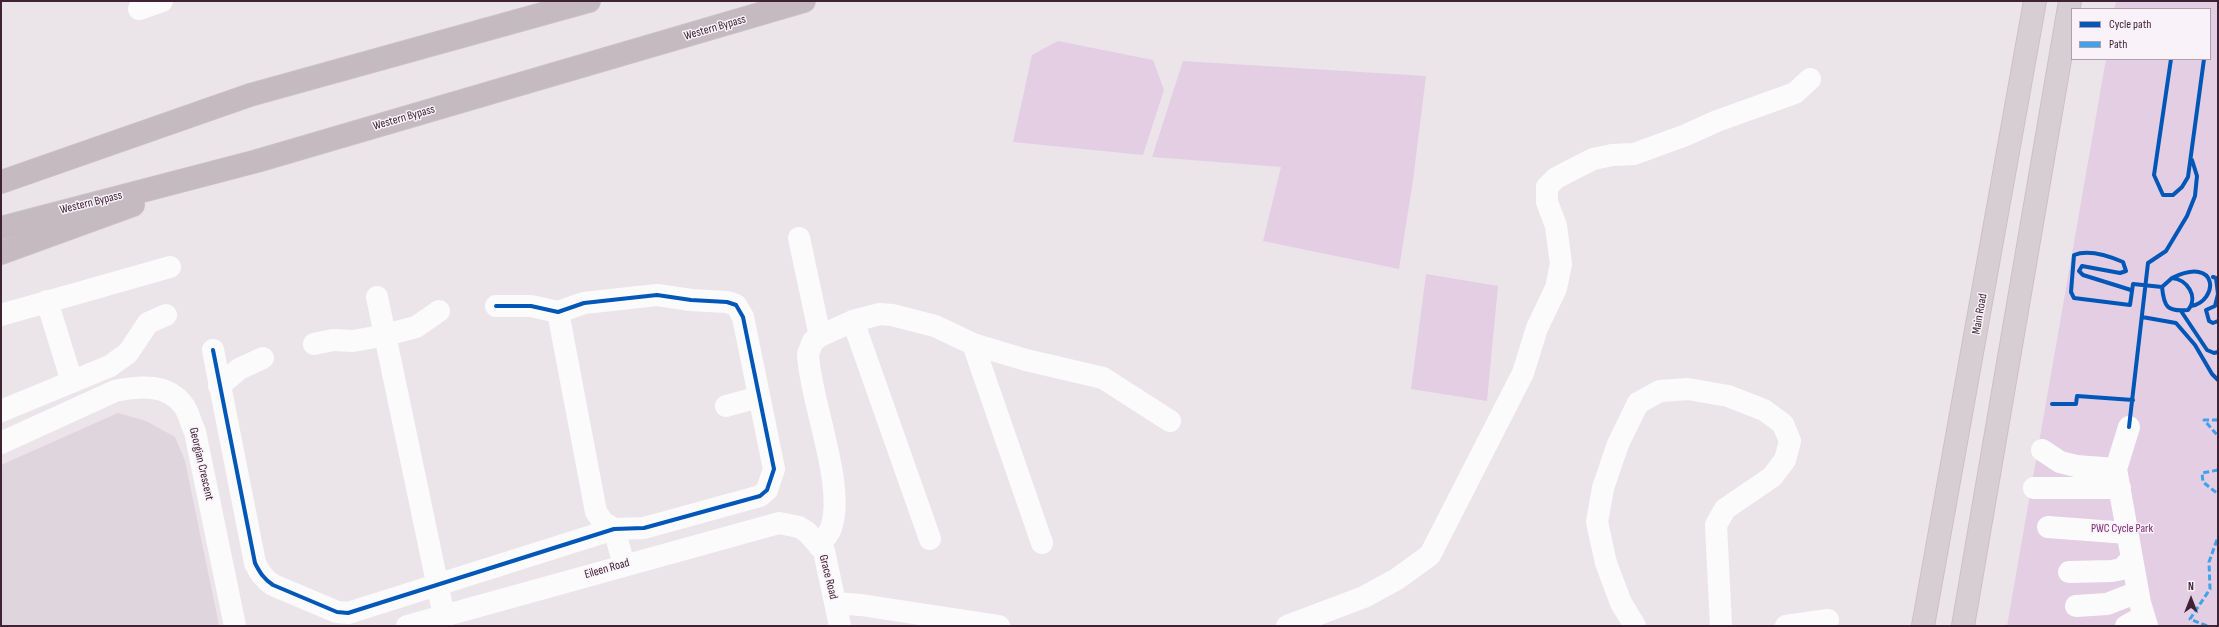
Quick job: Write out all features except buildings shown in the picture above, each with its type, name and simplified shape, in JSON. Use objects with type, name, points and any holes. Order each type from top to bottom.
[{"type":"highway","points":[[1,166],[589,1]]},
{"type":"highway","name":"Western Bypass","points":[[1,228],[257,160],[804,1]]},
{"type":"highway","points":[[1,182],[250,95]]},
{"type":"highway","points":[[1,253],[257,160]]},
{"type":"main road","name":"Main Road","points":[[1923,626],[2035,1]]},
{"type":"main road","points":[[1963,626],[2070,1]]},
{"type":"street","points":[[139,9],[162,1]]},
{"type":"street","points":[[1287,626],[1364,597],[1398,579],[1430,555],[1523,373],[1538,328],[1556,288],[1561,264],[1556,226],[1547,202],[1547,187],[1556,178],[1593,159],[1612,155],[1634,154],[1686,135],[1717,121],[1795,93],[1810,79]]},
{"type":"street","points":[[799,238],[820,336]]},
{"type":"street","points":[[1,315],[170,267]]},
{"type":"street","points":[[213,350],[255,563],[264,578],[304,599],[342,613],[348,613],[614,529],[644,528],[760,496],[767,490],[774,469],[743,317],[736,305],[727,302],[691,300],[657,295],[584,303],[558,312],[531,306],[496,306]]},
{"type":"street","points":[[377,297],[436,584],[444,616]]},
{"type":"street","points":[[47,302],[72,382]]},
{"type":"street","points":[[314,344],[333,340],[353,341],[386,335],[416,326],[440,311]]},
{"type":"street","points":[[558,312],[596,512],[603,522],[614,529],[624,565]]},
{"type":"street","points":[[813,539],[831,529],[834,516],[834,487],[808,360],[810,347],[820,336],[853,321],[880,314],[892,315],[935,326],[973,344],[1065,370],[1078,371],[1103,378],[1170,421]]},
{"type":"street","points":[[1,411],[110,366],[128,353],[148,323],[166,315]]},
{"type":"street","points":[[853,321],[930,539]]},
{"type":"street","points":[[973,344],[1042,543]]},
{"type":"street","points":[[219,386],[239,369],[263,358]]},
{"type":"street","name":"Georgian Crescent","points":[[1,443],[115,391],[133,387],[167,391],[184,406],[195,432],[235,626]]},
{"type":"street","points":[[1635,626],[1621,603],[1606,563],[1597,522],[1603,488],[1618,444],[1638,403],[1660,391],[1688,389],[1728,396],[1764,410],[1783,424],[1790,441],[1785,460],[1772,477],[1725,509],[1716,525],[1721,626]]},
{"type":"street","points":[[726,406],[759,397]]},
{"type":"street","points":[[2129,427],[2118,479],[2138,592],[2139,623]]},
{"type":"street","points":[[2042,450],[2060,462],[2118,479]]},
{"type":"street","points":[[2034,488],[2118,479]]},
{"type":"street","name":"Eileen Road","points":[[407,626],[779,523],[799,527],[813,539]]},
{"type":"street","points":[[2048,527],[2127,533]]},
{"type":"street","name":"Grace Road","points":[[813,539],[824,551],[840,626]]},
{"type":"street","points":[[2069,572],[2112,571],[2122,568],[2132,558]]},
{"type":"street","points":[[2076,606],[2106,604],[2138,592]]},
{"type":"street","points":[[835,603],[860,605],[998,626]]},
{"type":"street","points":[[1786,626],[1828,620]]},
{"type":"shaded area","points":[[118,413],[146,421],[175,437],[185,461],[219,625],[1,626],[1,465]]},
{"type":"green space","name":"PWC Cycle Park","points":[[2116,1],[2218,1],[2218,626],[2007,626],[2106,60],[2211,60],[2211,8],[2114,8]]},
{"type":"green space","points":[[1058,41],[1153,60],[1164,90],[1143,155],[1013,142],[1032,55]]},
{"type":"green space","points":[[1183,61],[1426,76],[1413,180],[1399,269],[1263,241],[1281,167],[1152,157]]},
{"type":"green space","points":[[1426,274],[1498,286],[1487,401],[1411,389]]},
{"type":"marked path","points":[[2218,420],[2204,420],[2218,436]]},
{"type":"marked path","points":[[2218,470],[2202,473],[2203,482],[2218,494]]},
{"type":"marked path","points":[[2207,626],[2190,619],[2210,589],[2209,562],[2218,537]]},
{"type":"cycle path","points":[[2171,60],[2154,175],[2163,195],[2173,195],[2182,187],[2188,177],[2204,60]]},
{"type":"cycle path","points":[[2129,427],[2148,263],[2166,251],[2187,216],[2195,196],[2197,176],[2192,160]]},
{"type":"cycle path","points":[[2131,290],[2083,275],[2079,271],[2082,266],[2120,273],[2126,271],[2123,262],[2092,253],[2080,253],[2074,255],[2071,292],[2074,298],[2130,305],[2133,284],[2162,287],[2172,278],[2177,279],[2187,285],[2190,290],[2192,300],[2188,310],[2175,310],[2168,307],[2164,299],[2162,287]]},
{"type":"cycle path","points":[[2172,278],[2187,272],[2199,272],[2206,275],[2210,282],[2210,289],[2200,302],[2191,306]]},
{"type":"cycle path","points":[[2213,277],[2216,278],[2218,294],[2215,306],[2206,310],[2209,321],[2213,323],[2218,321]]},
{"type":"cycle path","points":[[213,350],[255,563],[262,576],[273,585],[337,612],[348,613],[614,529],[644,528],[760,496],[767,490],[774,469],[743,317],[736,305],[727,302],[691,300],[657,295],[584,303],[558,312],[531,306],[496,306]]},
{"type":"cycle path","points":[[2181,311],[2207,350],[2214,353],[2218,352]]},
{"type":"cycle path","points":[[2142,317],[2176,323],[2195,345],[2212,374],[2218,380]]},
{"type":"cycle path","points":[[2052,404],[2076,404],[2077,396],[2133,400]]}]
